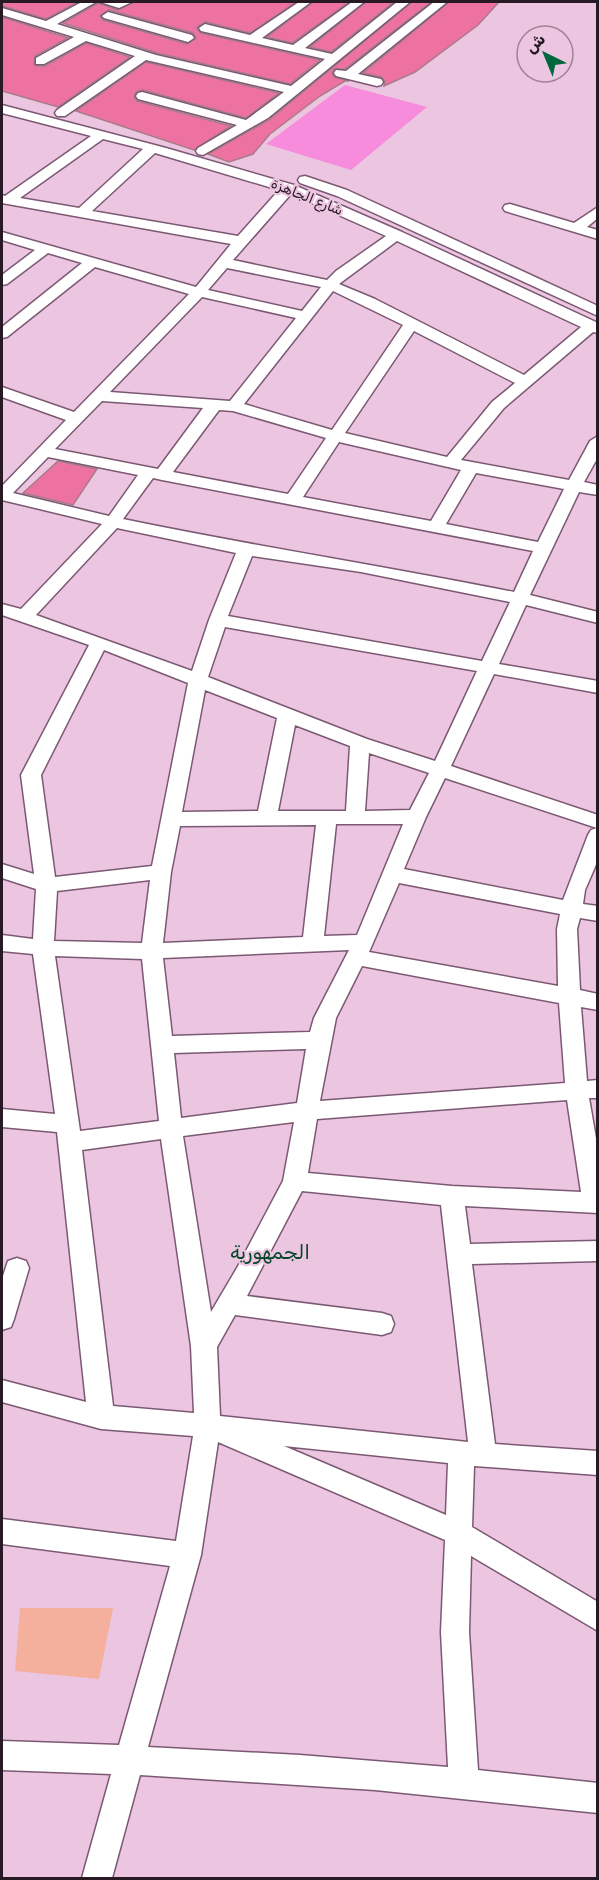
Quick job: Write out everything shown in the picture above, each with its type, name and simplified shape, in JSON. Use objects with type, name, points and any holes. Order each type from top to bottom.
[{"type":"street","points":[[45,26],[90,2]]},
{"type":"street","points":[[106,2],[119,4],[126,2]]},
{"type":"street","points":[[252,39],[306,2]]},
{"type":"street","points":[[295,49],[359,2]]},
{"type":"street","points":[[203,151],[295,91],[404,2]]},
{"type":"street","points":[[349,75],[366,59],[441,2]]},
{"type":"street","points":[[2,11],[148,57],[295,91]]},
{"type":"street","points":[[108,16],[188,38]]},
{"type":"street","points":[[61,113],[148,57],[188,38],[219,18]]},
{"type":"street","points":[[205,28],[334,58]]},
{"type":"street","points":[[40,61],[82,38]]},
{"type":"street","points":[[322,68],[377,82]]},
{"type":"street","points":[[142,96],[247,124]]},
{"type":"street","name":"شارع الجاهزة","points":[[2,97],[203,151],[342,193],[595,322]]},
{"type":"street","name":"شارع الجاهزة","points":[[5,114],[152,148],[289,188],[595,322]]},
{"type":"street","points":[[5,199],[100,135]]},
{"type":"street","points":[[83,212],[152,148]]},
{"type":"street","points":[[4,490],[45,452],[199,292],[289,188]]},
{"type":"street","points":[[5,199],[241,241]]},
{"type":"street","points":[[510,208],[597,235]]},
{"type":"street","points":[[576,229],[597,211]]},
{"type":"street","points":[[2,236],[199,292],[305,316]]},
{"type":"street","points":[[234,406],[330,285],[341,274],[397,236]]},
{"type":"street","points":[[5,276],[46,248]]},
{"type":"street","points":[[2,334],[94,261]]},
{"type":"street","points":[[225,263],[330,285],[370,302],[524,381]]},
{"type":"street","points":[[452,462],[498,405],[595,322]]},
{"type":"street","points":[[292,500],[411,323]]},
{"type":"street","points":[[2,392],[77,418]]},
{"type":"street","points":[[99,396],[234,406],[335,436],[471,467],[597,490]]},
{"type":"street","points":[[23,618],[113,522],[214,405]]},
{"type":"street","points":[[204,1346],[230,1304],[295,1181],[319,1040],[325,1018],[359,950],[416,817],[519,598],[597,441]]},
{"type":"street","points":[[45,452],[543,548]]},
{"type":"street","points":[[436,527],[471,467]]},
{"type":"street","points":[[4,490],[113,522],[246,550],[361,567],[519,598],[597,618]]},
{"type":"street","points":[[97,1878],[187,1555],[208,1426],[204,1346],[171,1130],[152,951],[161,872],[198,680],[218,620],[246,550]]},
{"type":"street","points":[[2,609],[99,642],[287,717],[597,822]]},
{"type":"street","points":[[218,620],[597,687]]},
{"type":"street","points":[[99,642],[31,775],[42,865],[47,885],[43,949],[69,1133],[101,1417]]},
{"type":"street","points":[[267,819],[287,717]]},
{"type":"street","points":[[355,818],[360,743]]},
{"type":"street","points":[[172,819],[416,817]]},
{"type":"street","points":[[313,944],[327,818]]},
{"type":"street","points":[[295,1181],[452,1196],[596,1203],[587,1090],[568,998],[567,929],[575,890],[597,835]]},
{"type":"street","points":[[2,871],[47,885],[161,872]]},
{"type":"street","points":[[391,874],[597,914]]},
{"type":"street","points":[[2,943],[43,949],[152,951],[313,944],[359,950],[568,998],[597,1002]]},
{"type":"street","points":[[163,1045],[319,1040]]},
{"type":"street","points":[[2,1118],[69,1133],[171,1130],[308,1111],[587,1090]]},
{"type":"street","points":[[452,1196],[459,1254],[472,1454],[458,1533],[454,1632],[464,1782]]},
{"type":"street","points":[[459,1254],[597,1251]]},
{"type":"street","points":[[2,1319],[17,1268]]},
{"type":"street","points":[[230,1304],[382,1324]]},
{"type":"street","points":[[2,1391],[101,1417],[472,1454],[597,1463]]},
{"type":"street","points":[[208,1426],[458,1533],[597,1618]]},
{"type":"street","points":[[2,1531],[187,1555]]},
{"type":"street","points":[[2,1755],[131,1759],[464,1782],[597,1798]]},
{"type":"shaded area","points":[[345,85],[427,107],[351,170],[266,144]]},
{"type":"shaded area","points":[[20,1608],[113,1608],[99,1679],[15,1671]]},
{"type":"building","points":[[2,2],[78,2],[46,19],[2,6]]},
{"type":"building","points":[[134,2],[296,2],[250,33],[206,22],[197,29],[201,33],[320,60],[290,84],[157,53],[63,23],[98,3],[118,10]],"holes":[[[109,10],[193,33],[196,38],[187,44],[103,20],[100,16]]]},
{"type":"building","points":[[313,2],[349,2],[292,43],[267,37]]},
{"type":"building","points":[[366,2],[394,2],[331,52],[310,47]]},
{"type":"building","points":[[412,2],[431,2],[345,69],[334,69],[332,72],[334,77],[349,81],[345,81],[320,96],[270,134],[253,154],[229,162],[208,154],[269,120]]},
{"type":"building","points":[[449,2],[499,2],[478,25],[415,72],[384,86],[385,81],[381,77],[363,73]]},
{"type":"building","points":[[2,17],[68,38],[35,56],[36,66],[45,66],[86,43],[130,57],[58,107],[2,91]]},
{"type":"building","points":[[146,62],[279,93],[246,118],[143,90],[136,92],[134,97],[137,101],[231,126],[194,150],[76,111]]},
{"type":"building","points":[[58,461],[97,469],[73,505],[23,493]]},
{"type":"district","name":"الجمهورية","points":[[270,1252]]}]
